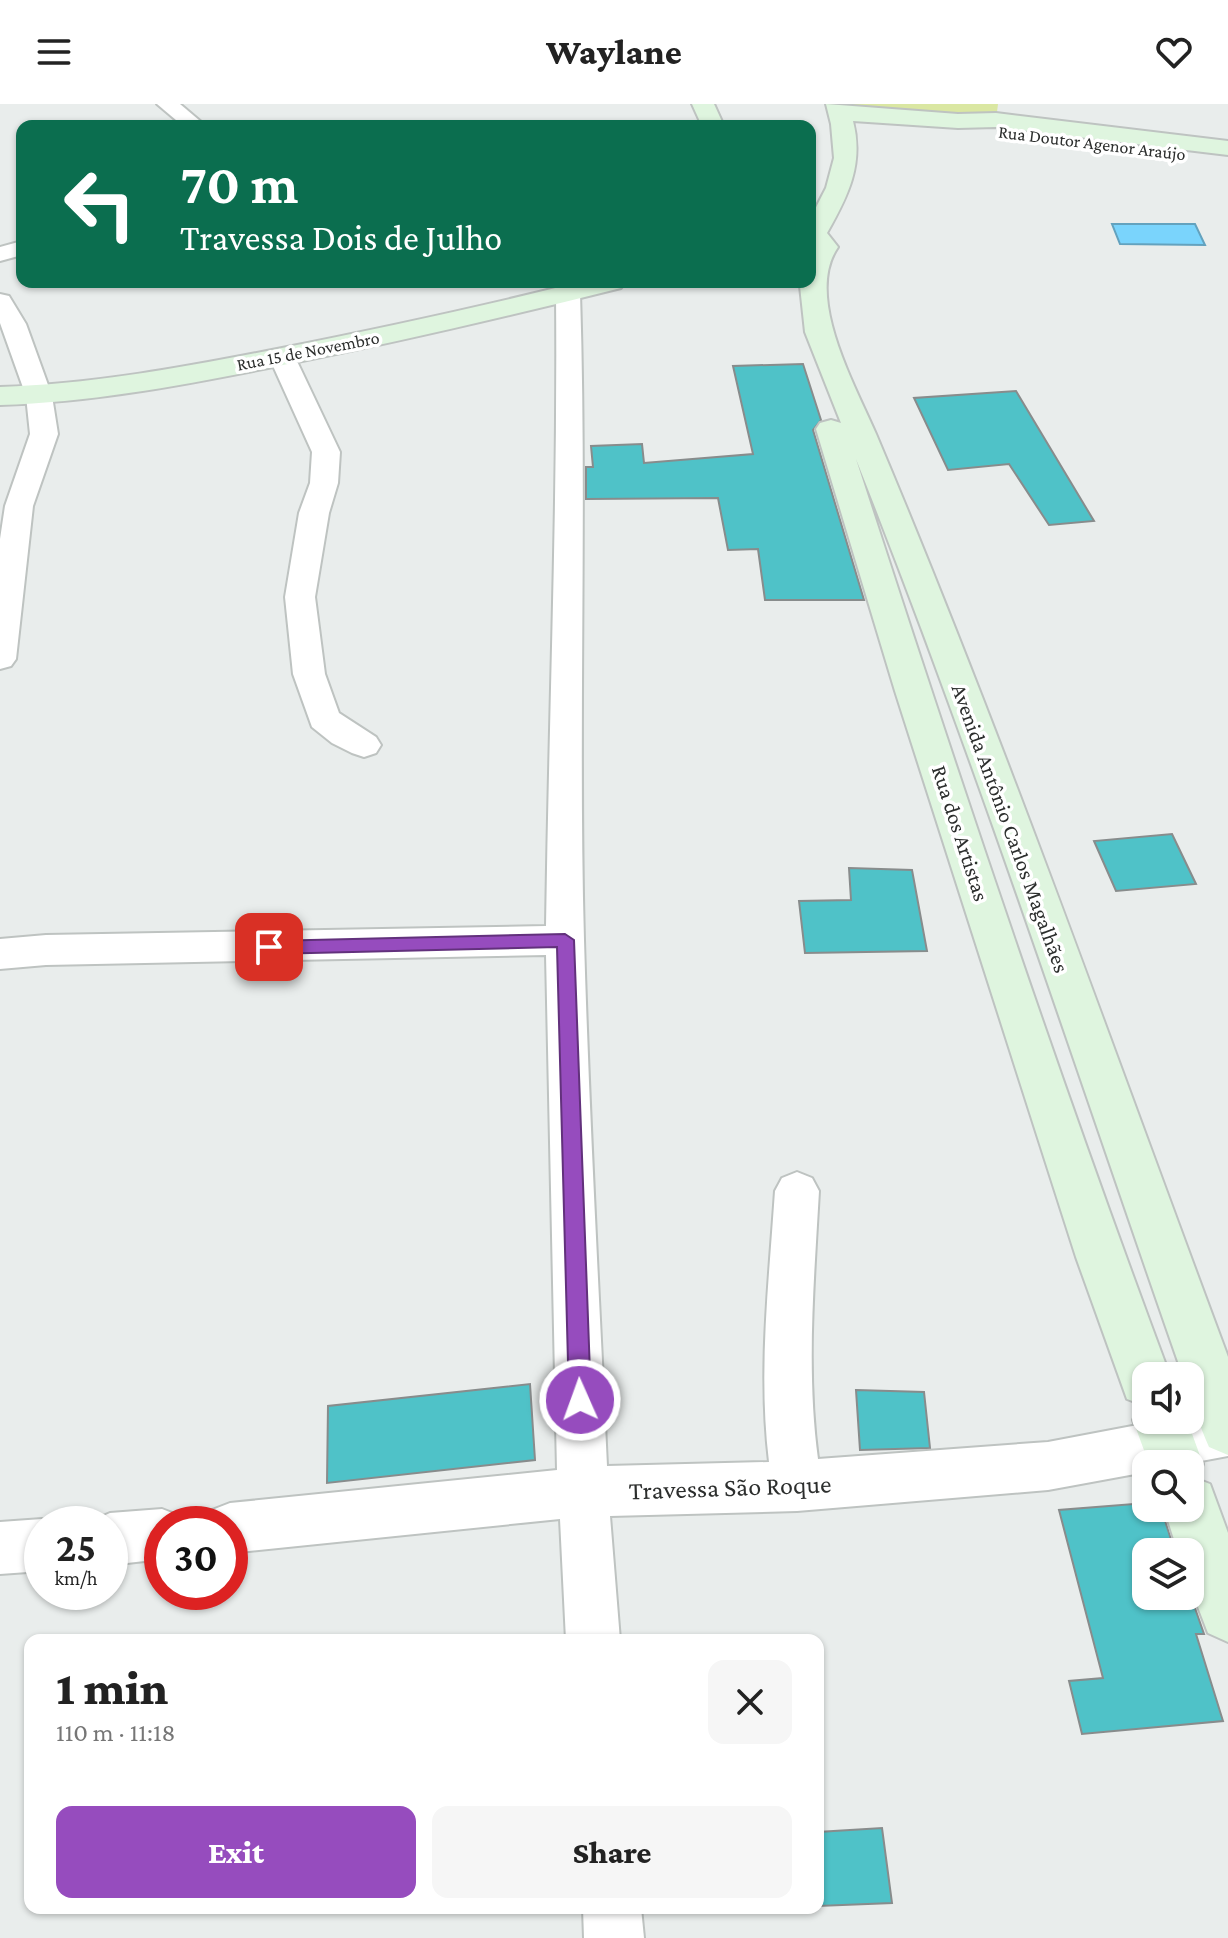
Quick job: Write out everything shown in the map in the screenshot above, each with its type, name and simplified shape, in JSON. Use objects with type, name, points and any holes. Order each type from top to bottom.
[{"type":"street","points":[[167,104],[188,120]]},
{"type":"street","points":[[816,239],[838,195],[848,155],[847,134],[839,108]]},
{"type":"street","name":"Rua Doutor Agenor Araújo","points":[[839,108],[958,121],[996,119],[1228,148]]},
{"type":"street","name":"Rua Doutor Agenor Araújo","points":[[996,119],[1228,160]]},
{"type":"street","name":"Rua 15 de Novembro","points":[[0,396],[39,396],[131,385],[282,357],[588,288]]},
{"type":"street","name":"Rua dos Artistas","points":[[786,288],[795,325],[865,482],[944,784],[1101,1257],[1139,1362]]},
{"type":"street","name":"Avenida Antônio Carlos Magalhães","points":[[813,288],[819,332],[865,482],[994,780],[1228,1431]]},
{"type":"street","points":[[568,293],[571,437],[566,612],[565,940],[583,1492],[593,1634]]},
{"type":"street","points":[[0,301],[13,324],[39,396],[44,434],[19,506],[0,659]]},
{"type":"street","points":[[282,357],[326,452],[324,483],[314,513],[300,597],[309,674],[324,719],[344,735],[364,745]]},
{"type":"street","points":[[944,784],[994,780]]},
{"type":"street","points":[[0,954],[61,950],[565,940]]},
{"type":"street","points":[[797,1191],[787,1409],[797,1486]]},
{"type":"street","name":"Travessa São Roque","points":[[248,1526],[583,1492],[797,1486],[1048,1466],[1228,1431]]},
{"type":"street","points":[[1196,1522],[1228,1613]]},
{"type":"street","points":[[0,1548],[24,1546]]},
{"type":"street","points":[[612,1914],[614,1938]]},
{"type":"green space","points":[[837,104],[998,104],[996,120],[841,113]]},
{"type":"water","points":[[1112,224],[1195,224],[1205,245],[1120,244]]},
{"type":"building","points":[[803,364],[821,420],[813,430],[864,600],[765,600],[758,549],[728,550],[718,498],[586,499],[586,467],[593,467],[591,446],[642,444],[644,463],[753,454],[733,366]]},
{"type":"building","points":[[1016,391],[1094,521],[1049,525],[1009,464],[948,470],[914,398]]},
{"type":"building","points":[[1172,834],[1196,884],[1116,891],[1094,841]]},
{"type":"building","points":[[849,868],[912,870],[927,951],[805,953],[799,901],[851,900]]},
{"type":"building","points":[[530,1384],[535,1460],[327,1483],[328,1406]]},
{"type":"building","points":[[856,1390],[924,1392],[930,1448],[860,1450]]},
{"type":"building","points":[[1132,1504],[1132,1522],[1165,1522],[1171,1538],[1132,1538],[1132,1610],[1196,1610],[1204,1634],[1196,1634],[1223,1721],[1082,1734],[1069,1681],[1103,1678],[1059,1510]]},
{"type":"building","points":[[882,1828],[892,1903],[824,1906],[824,1832]]},
{"type":"route","points":[[269,947],[565,940],[580,1400]]}]
